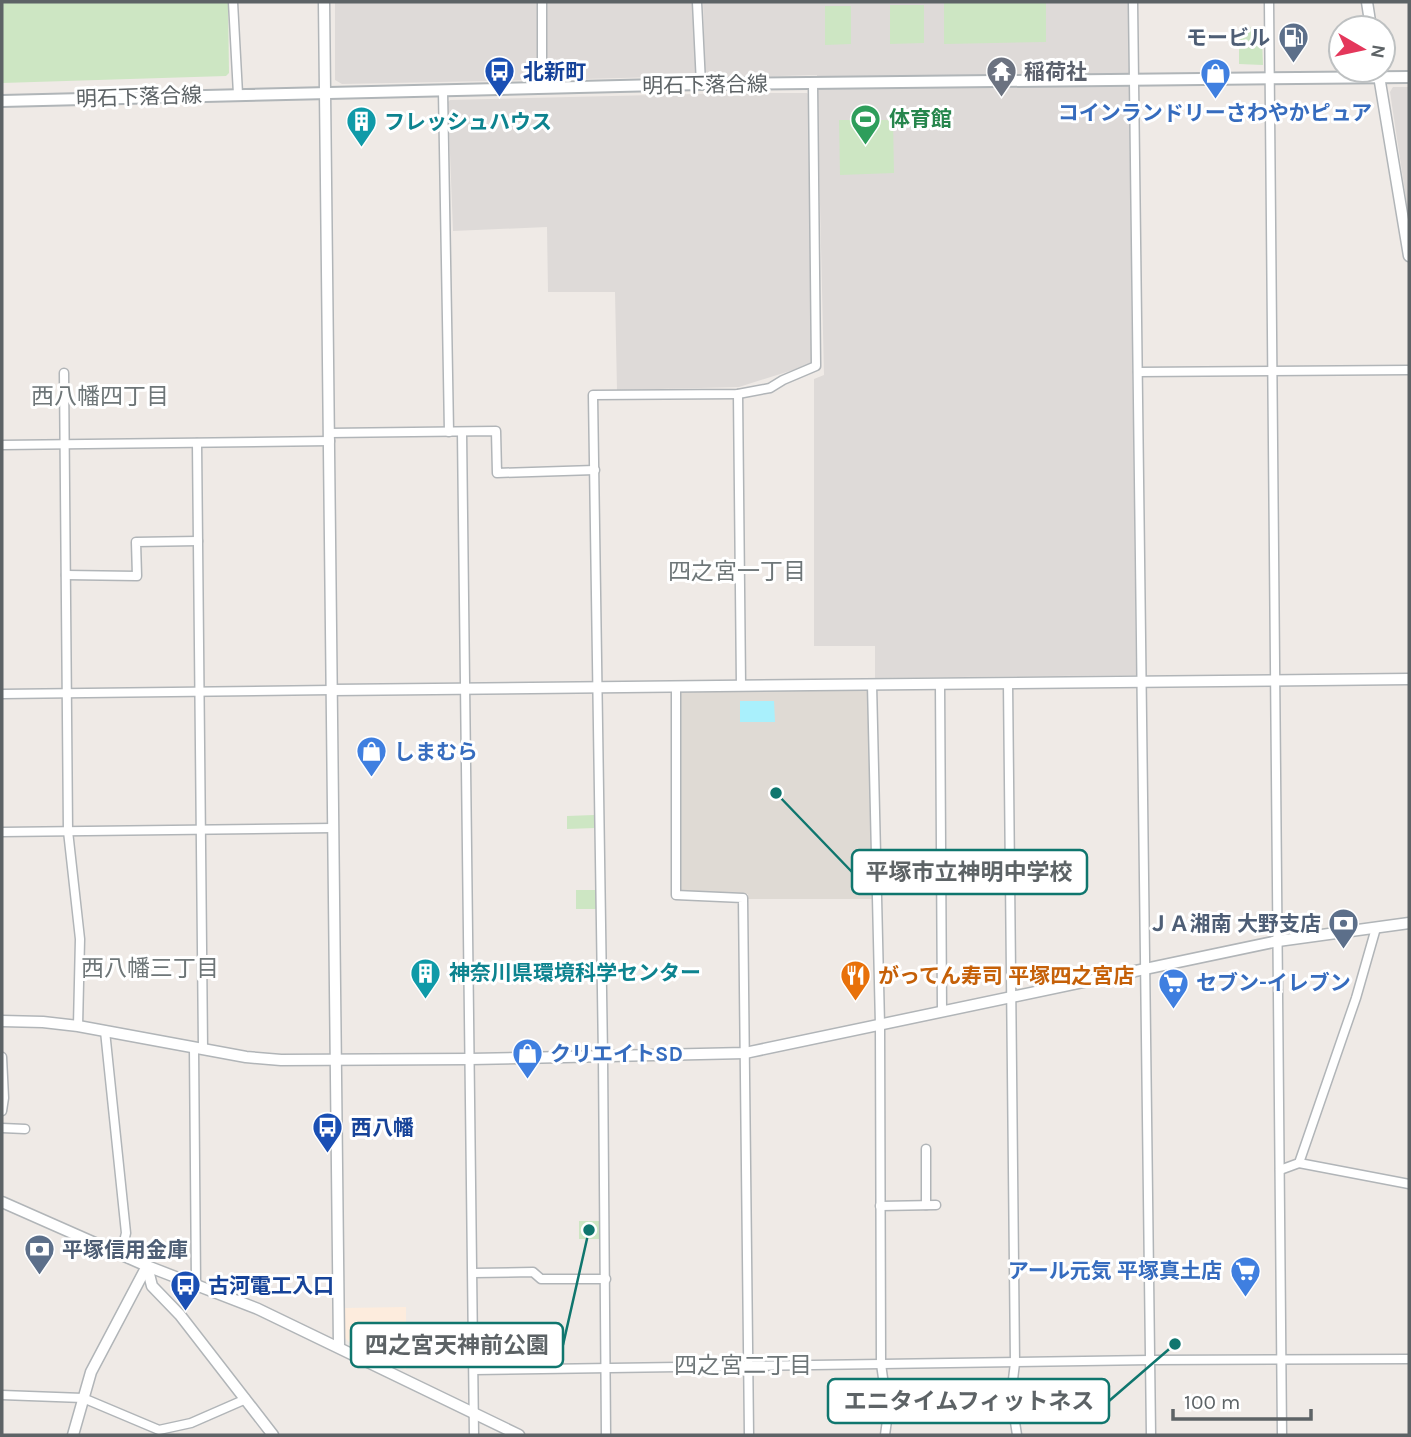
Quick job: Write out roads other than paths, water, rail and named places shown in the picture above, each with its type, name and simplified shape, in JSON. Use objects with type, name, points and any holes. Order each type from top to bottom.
[{"type":"main road","name":"明石下落合線","points":[[2,101],[701,84],[1327,76]]},
{"type":"street","points":[[233,2],[239,94]]},
{"type":"street","points":[[324,2],[339,1346]]},
{"type":"street","points":[[542,2],[542,88]]},
{"type":"street","points":[[696,2],[701,84]]},
{"type":"street","points":[[1133,2],[1151,1435]]},
{"type":"street","points":[[1269,2],[1282,1435]]},
{"type":"street","points":[[606,1435],[593,395],[738,394],[770,388],[816,366],[813,84]]},
{"type":"street","points":[[1381,84],[1409,256]]},
{"type":"street","points":[[443,90],[449,432]]},
{"type":"street","points":[[1138,372],[1409,370]]},
{"type":"street","points":[[64,373],[68,831],[80,939],[78,1026]]},
{"type":"street","points":[[738,394],[741,686]]},
{"type":"street","points":[[2,445],[197,443],[496,431],[497,473],[595,470]]},
{"type":"street","points":[[462,432],[474,1435]]},
{"type":"street","points":[[196,1284],[200,829],[197,443]]},
{"type":"street","points":[[66,575],[136,576],[136,542],[198,541]]},
{"type":"street","points":[[2,694],[1409,679]]},
{"type":"street","points":[[1008,683],[1015,1363],[1011,1396],[1017,1435]]},
{"type":"street","points":[[872,684],[880,1025],[881,1364],[888,1413],[885,1435]]},
{"type":"street","points":[[940,684],[942,1011]]},
{"type":"street","points":[[676,686],[676,895],[743,898],[750,1435]]},
{"type":"street","points":[[2,832],[333,828]]},
{"type":"street","points":[[2,1021],[78,1026],[246,1057],[335,1060],[745,1054],[1278,941],[1409,923]]},
{"type":"street","points":[[1299,1163],[1356,998],[1376,928]]},
{"type":"street","points":[[105,1031],[126,1233],[121,1255]]},
{"type":"street","points":[[2,1057],[2,1111]]},
{"type":"street","points":[[2,1128],[25,1129]]},
{"type":"street","points":[[926,1149],[926,1205]]},
{"type":"street","points":[[1280,1170],[1299,1163],[1409,1184]]},
{"type":"street","points":[[2,1202],[121,1255],[257,1309],[339,1346],[519,1435]]},
{"type":"street","points":[[880,1206],[936,1205]]},
{"type":"street","points":[[73,1435],[83,1398],[105,1342],[148,1266]]},
{"type":"street","points":[[148,1266],[152,1286],[180,1315],[273,1435]]},
{"type":"street","points":[[473,1273],[533,1272],[541,1279],[606,1279]]},
{"type":"street","points":[[474,1370],[1409,1359]]},
{"type":"street","points":[[2,1395],[83,1398],[159,1430],[191,1423],[246,1399]]},
{"type":"water","points":[[740,701],[774,701],[775,722],[740,722]]},
{"type":"place","name":"モービル","points":[[1293,65]]},
{"type":"place","name":"北新町","points":[[500,99]]},
{"type":"place","name":"稲荷社","points":[[1001,99]]},
{"type":"place","name":"コインランドリーさわやかピュア","points":[[1215,100]]},
{"type":"place","name":"体育館","points":[[866,146]]},
{"type":"place","name":"フレッシュハウス","points":[[361,149]]},
{"type":"place","name":"しまむら","points":[[371,779]]},
{"type":"place","name":"平塚市立神明中学校","points":[[776,793]]},
{"type":"place","name":"ＪＡ湘南 大野支店","points":[[1344,951]]},
{"type":"place","name":"神奈川県環境科学センター","points":[[426,1000]]},
{"type":"place","name":"がってん寿司 平塚四之宮店","points":[[855,1003]]},
{"type":"place","name":"セブン-イレブン","points":[[1173,1010]]},
{"type":"place","name":"クリエイトSD","points":[[527,1081]]},
{"type":"place","name":"西八幡","points":[[328,1155]]},
{"type":"place","name":"四之宮天神前公園","points":[[589,1230]]},
{"type":"place","name":"平塚信用金庫","points":[[39,1277]]},
{"type":"place","name":"アール元気 平塚真土店","points":[[1245,1298]]},
{"type":"place","name":"古河電工入口","points":[[185,1313]]},
{"type":"place","name":"エニタイムフィットネス","points":[[1175,1344]]},
{"type":"district","name":"西八幡四丁目","points":[[100,396]]},
{"type":"district","name":"四之宮一丁目","points":[[737,571]]},
{"type":"district","name":"西八幡三丁目","points":[[150,968]]},
{"type":"district","name":"四之宮二丁目","points":[[743,1365]]}]
